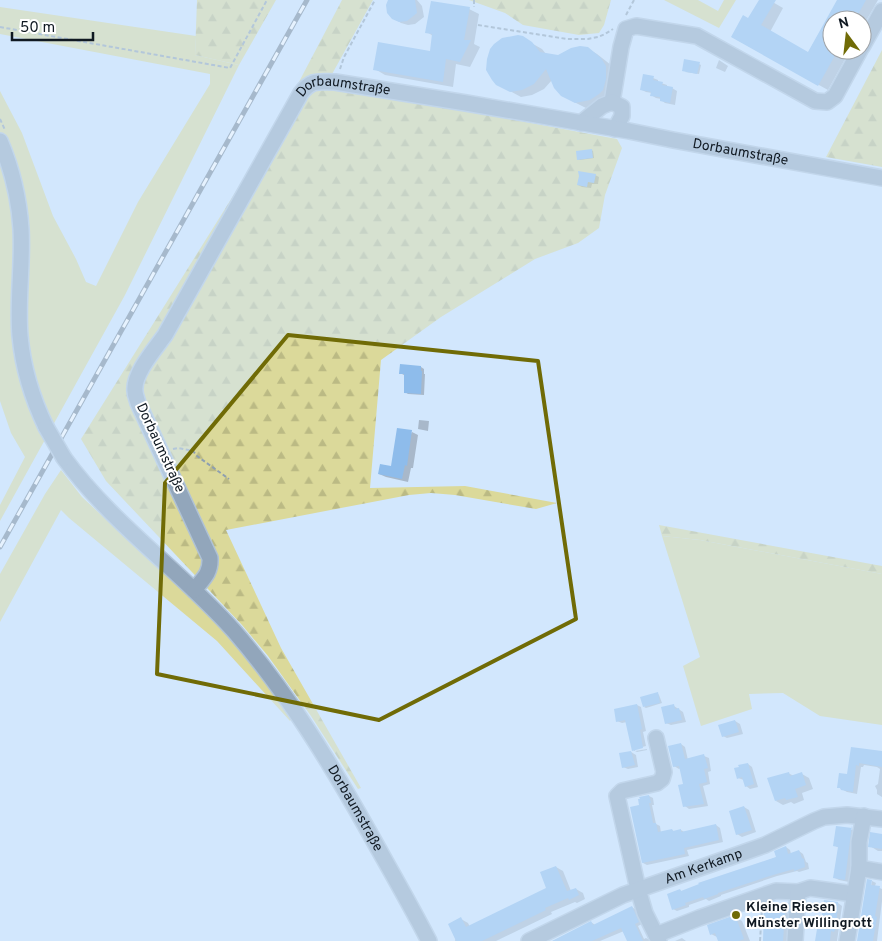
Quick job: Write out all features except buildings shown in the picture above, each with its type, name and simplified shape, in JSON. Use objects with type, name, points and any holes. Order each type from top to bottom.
[{"type":"street","points":[[872,29],[882,11]]},
{"type":"street","points":[[612,102],[620,47],[626,30],[636,26],[697,36],[815,101],[821,102],[827,102],[835,96],[855,60]]},
{"type":"street","name":"Dorbaumstraße","points":[[194,590],[208,574],[210,558],[138,403],[134,391],[136,379],[165,335],[301,93],[308,84],[335,82],[581,123],[882,178]]},
{"type":"street","points":[[581,123],[602,106],[612,102],[622,107],[622,116],[615,129]]},
{"type":"street","name":"Dorbaumstraße","points":[[0,141],[6,178],[18,200],[21,230],[20,336],[23,355],[31,392],[46,427],[64,458],[87,487],[233,630],[280,690],[333,770],[429,941]]},
{"type":"street","points":[[656,738],[664,772],[662,780],[658,783],[622,791],[617,796],[645,914],[658,938],[699,918],[776,891],[798,892],[810,888],[854,894]]},
{"type":"street","name":"Am Kerkamp","points":[[529,941],[623,895],[765,845],[824,817],[847,815],[882,819]]},
{"type":"street","points":[[847,941],[859,868],[864,816]]},
{"type":"street","points":[[859,868],[882,872]]},
{"type":"street","points":[[796,941],[798,892]]},
{"type":"path","points":[[0,27],[230,68],[267,0]]},
{"type":"path","points":[[335,82],[344,57],[375,0]]},
{"type":"path","points":[[474,0],[474,7]]},
{"type":"path","points":[[622,20],[634,0]]},
{"type":"path","points":[[478,25],[567,39],[598,37],[617,26]]},
{"type":"path","points":[[161,452],[178,448],[193,451],[229,479]]},
{"type":"path","points":[[758,897],[762,908],[760,941]]},
{"type":"highlighted area","points":[[288,335],[538,361],[576,619],[379,720],[157,674],[165,483]]},
{"type":"green space","points":[[197,0],[276,0],[239,65],[195,55]]},
{"type":"green space","points":[[342,0],[373,0],[326,85],[617,139],[622,148],[605,195],[599,228],[578,243],[535,259],[441,317],[381,360],[370,488],[465,486],[557,503],[536,509],[455,495],[431,493],[409,495],[226,530],[281,648],[361,788],[358,789],[311,716],[268,656],[242,625],[106,481],[81,439],[270,137]]},
{"type":"green space","points":[[469,0],[611,0],[604,25],[599,33],[579,35],[523,25],[505,13]]},
{"type":"green space","points":[[664,0],[698,0],[718,11],[724,0],[736,0],[719,28]]},
{"type":"green space","points":[[0,7],[196,36],[195,55],[239,65],[125,295],[0,521],[0,505],[25,457],[11,433],[0,401],[0,91],[22,133],[53,216],[86,282],[96,286],[138,202],[210,84],[210,74],[0,34]]},
{"type":"green space","points":[[882,50],[882,167],[826,157]]},
{"type":"green space","points":[[61,470],[82,497],[228,633],[293,716],[290,721],[217,641],[61,510],[0,622],[0,574],[45,494]]},
{"type":"green space","points":[[659,525],[882,566],[882,574],[700,540],[662,536]]},
{"type":"green space","points":[[662,536],[700,540],[882,574],[882,725],[820,716],[783,693],[749,694],[752,709],[701,726],[683,666],[700,657]]},
{"type":"railway","points":[[0,547],[307,0]]},
{"type":"place","name":"Kleine Riesen Münster Willingrott","points":[[736,915]]}]
